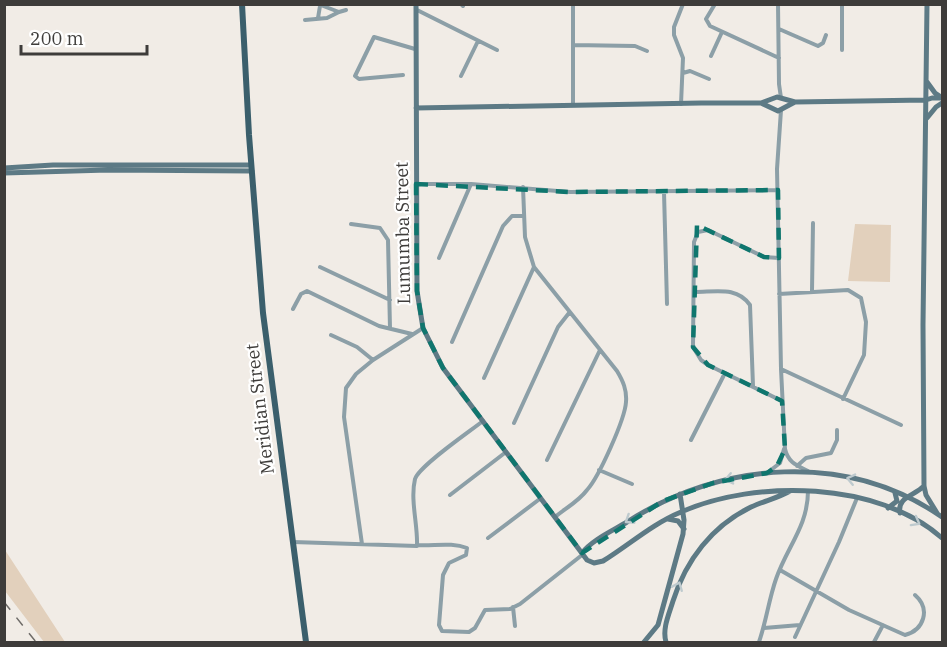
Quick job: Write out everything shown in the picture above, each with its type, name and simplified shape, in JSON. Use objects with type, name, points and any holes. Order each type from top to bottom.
[{"type":"main road","name":"Meridian Street","points":[[242,4],[263,313],[307,640]]},
{"type":"main road","points":[[927,4],[923,325],[924,486],[926,495],[937,513]]},
{"type":"main road","name":"Lumumba Street","points":[[416,8],[417,291],[423,328],[431,348],[444,368],[582,554]]},
{"type":"main road","points":[[926,81],[934,93],[942,98]]},
{"type":"main road","points":[[416,108],[778,104],[942,98]]},
{"type":"main road","points":[[926,100],[931,103],[942,103]]},
{"type":"main road","points":[[927,120],[936,107],[942,103]]},
{"type":"main road","points":[[4,168],[53,165],[252,168]]},
{"type":"main road","points":[[4,173],[252,168]]},
{"type":"main road","points":[[942,517],[894,491],[861,481],[808,471],[767,473],[731,478],[680,494],[639,514],[594,543],[582,554],[591,562],[603,561],[655,525],[682,511],[744,494],[778,490],[808,491],[857,498],[900,513],[942,538]]},
{"type":"main road","points":[[900,513],[900,504],[924,486]]},
{"type":"main road","points":[[666,642],[665,627],[675,595],[685,571],[699,548],[731,518],[753,506],[791,491]]},
{"type":"main road","points":[[888,508],[897,501],[894,491]]},
{"type":"main road","points":[[644,642],[658,625],[684,530],[680,494]]},
{"type":"main road","points":[[666,519],[678,522],[684,530]]},
{"type":"street","points":[[573,4],[573,105]]},
{"type":"street","points":[[681,104],[683,58],[674,34],[683,4]]},
{"type":"street","points":[[716,4],[706,21],[710,26],[779,58]]},
{"type":"street","points":[[778,4],[780,124],[777,190],[780,369],[785,449],[789,460],[808,471]]},
{"type":"street","points":[[842,4],[842,50]]},
{"type":"street","points":[[318,18],[319,5],[339,12]]},
{"type":"street","points":[[416,8],[497,50]]},
{"type":"street","points":[[305,20],[327,18],[346,10]]},
{"type":"street","points":[[779,29],[818,46],[823,43],[826,35]]},
{"type":"street","points":[[711,56],[722,32]]},
{"type":"street","points":[[403,75],[359,79],[355,76],[374,37],[416,49]]},
{"type":"street","points":[[461,76],[478,40]]},
{"type":"street","points":[[573,45],[635,46],[647,51]]},
{"type":"street","points":[[683,73],[690,71],[709,78]]},
{"type":"street","points":[[416,184],[471,184],[570,192],[777,190]]},
{"type":"street","points":[[439,258],[471,184]]},
{"type":"street","points":[[523,187],[525,237],[534,267],[624,382],[627,401],[624,413],[589,489],[555,517]]},
{"type":"street","points":[[664,192],[667,304]]},
{"type":"street","points":[[452,342],[503,226],[512,216],[523,216]]},
{"type":"street","points":[[812,291],[813,223]]},
{"type":"street","points":[[351,224],[380,228],[388,240],[390,328]]},
{"type":"street","points":[[779,258],[764,257],[708,230],[702,230],[696,235],[693,347],[701,360],[782,401]]},
{"type":"street","points":[[320,267],[390,300]]},
{"type":"street","points":[[484,378],[534,267]]},
{"type":"street","points":[[779,294],[848,290],[858,295],[863,303],[866,322],[864,355],[843,399]]},
{"type":"street","points":[[293,309],[301,294],[307,291],[379,326],[412,334]]},
{"type":"street","points":[[694,292],[737,293],[744,297],[750,305],[753,386]]},
{"type":"street","points":[[514,423],[558,327],[569,313]]},
{"type":"street","points":[[362,544],[344,408],[346,388],[350,381],[373,360],[423,328]]},
{"type":"street","points":[[331,335],[357,346],[373,360]]},
{"type":"street","points":[[547,460],[600,350]]},
{"type":"street","points":[[780,369],[901,425]]},
{"type":"street","points":[[691,440],[725,373]]},
{"type":"street","points":[[418,545],[414,495],[416,476],[424,466],[483,421]]},
{"type":"street","points":[[797,466],[806,458],[831,453],[837,440],[837,430]]},
{"type":"street","points":[[767,473],[780,463],[785,449]]},
{"type":"street","points":[[450,495],[506,452]]},
{"type":"street","points":[[599,470],[632,484]]},
{"type":"street","points":[[759,642],[780,570],[806,517],[808,491]]},
{"type":"street","points":[[488,538],[541,498]]},
{"type":"street","points":[[795,637],[857,498]]},
{"type":"street","points":[[292,542],[442,546],[449,544],[464,547],[468,551],[464,557],[449,563],[443,575],[439,625],[442,631],[469,632],[475,628],[485,610],[504,610],[513,607],[532,596],[582,554]]},
{"type":"street","points":[[780,570],[849,610],[905,635],[917,631],[923,621],[923,605],[915,595]]},
{"type":"street","points":[[513,607],[515,626]]},
{"type":"street","points":[[764,628],[800,625]]},
{"type":"street","points":[[874,642],[883,625]]},
{"type":"highlighted area","points":[[416,184],[570,192],[778,190],[779,258],[764,257],[697,225],[693,347],[708,365],[782,401],[785,449],[777,466],[767,473],[713,483],[663,501],[582,553],[443,368],[423,328],[417,291]]},
{"type":"shaded area","points":[[855,224],[891,225],[890,282],[848,281]]},
{"type":"shaded area","points":[[5,550],[65,642],[44,642],[5,591]]},
{"type":"railway","points":[[4,602],[36,642]]}]
